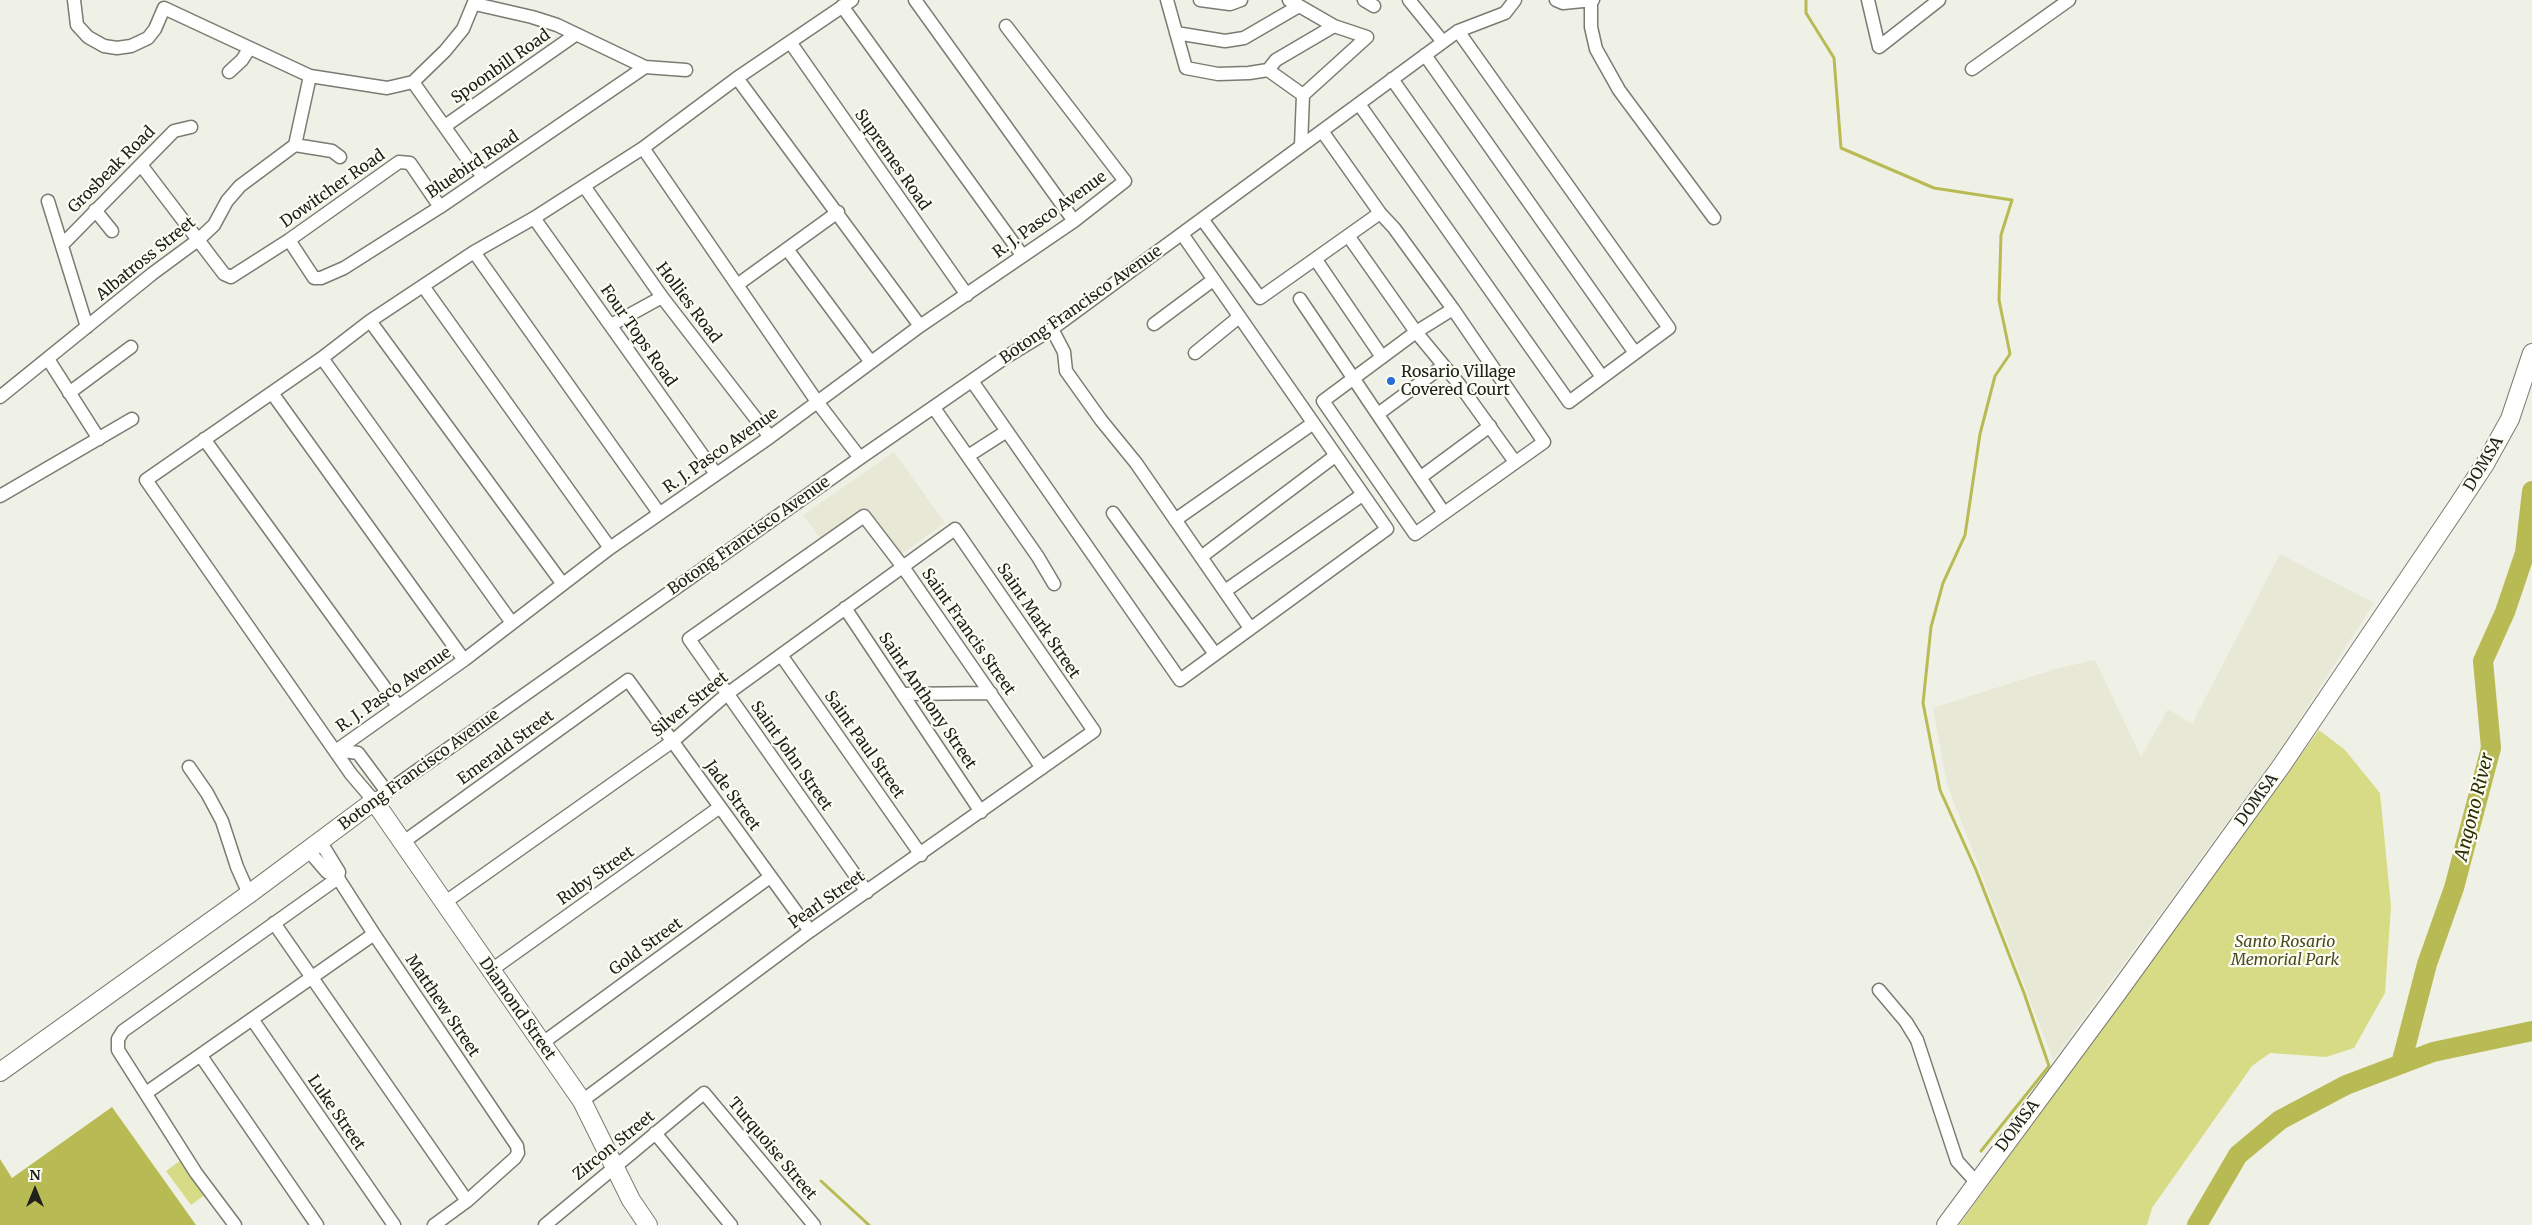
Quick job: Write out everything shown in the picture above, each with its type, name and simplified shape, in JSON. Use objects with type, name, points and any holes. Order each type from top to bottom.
[{"type":"main road","name":"DOMSA","points":[[1946,1225],[2118,992],[2276,773],[2456,508],[2485,464],[2510,419],[2532,353]]},
{"type":"main road","name":"Diamond Street","points":[[380,796],[402,843],[582,1101],[631,1200],[647,1225]]},
{"type":"main road","name":"Botong Francisco Avenue","points":[[0,1072],[250,894],[380,796]]},
{"type":"street","points":[[74,0],[77,25],[88,37],[104,46],[117,48],[130,46],[148,38],[155,29],[164,8],[310,76],[387,88],[414,82],[445,51],[463,29],[475,2],[532,17],[645,67],[686,70]]},
{"type":"street","points":[[916,0],[1074,221]]},
{"type":"street","points":[[1167,0],[1186,68],[1218,74],[1268,70],[1303,95]]},
{"type":"street","points":[[1208,1],[1230,4],[1241,0]]},
{"type":"street","points":[[1409,0],[1443,42]]},
{"type":"street","name":"Botong Francisco Avenue","points":[[380,796],[860,458],[1052,329],[1458,31],[1505,13],[1515,0]]},
{"type":"street","points":[[1556,0],[1563,3],[1592,0],[1591,27],[1596,49],[1619,90],[1714,218]]},
{"type":"street","points":[[1868,0],[1879,47],[1939,0]]},
{"type":"street","points":[[1972,69],[2069,0]]},
{"type":"street","points":[[380,796],[352,774],[146,480],[322,358],[370,321],[474,252],[534,218],[643,148],[737,78],[847,3],[1022,255]]},
{"type":"street","points":[[1176,33],[1224,41],[1244,38],[1294,3],[1334,26],[1367,37],[1303,95],[1301,146]]},
{"type":"street","name":"R. J. Pasco Avenue","points":[[337,750],[464,660],[610,548],[770,438],[818,403],[870,361],[920,326],[968,296],[1022,255],[1074,221],[1125,181],[1006,26]]},
{"type":"street","points":[[1268,70],[1276,60],[1334,26]]},
{"type":"street","points":[[1359,104],[1569,402],[1669,328],[1458,31]]},
{"type":"street","name":"Spoonbill Road","points":[[445,126],[575,35]]},
{"type":"street","name":"Supremes Road","points":[[790,42],[968,296]]},
{"type":"street","points":[[229,72],[242,60],[249,48]]},
{"type":"street","points":[[1425,55],[1635,353]]},
{"type":"street","name":"Bluebird Road","points":[[289,240],[314,278],[321,278],[344,268],[440,207],[645,67]]},
{"type":"street","points":[[310,76],[295,145],[332,151],[340,157]]},
{"type":"street","points":[[737,78],[838,212],[920,326]]},
{"type":"street","points":[[1392,80],[1602,377]]},
{"type":"street","points":[[414,82],[484,177]]},
{"type":"street","name":"Grosbeak Road","points":[[62,245],[174,131],[191,126]]},
{"type":"street","points":[[1322,131],[1380,213],[1394,228],[1453,309],[1544,442],[1415,534],[1323,401],[1416,332],[1453,309]]},
{"type":"street","name":"Albatross Street","points":[[0,397],[152,274],[198,240],[214,225],[227,201],[240,186],[295,145]]},
{"type":"street","points":[[643,148],[818,403],[860,458]]},
{"type":"street","name":"Dowitcher Road","points":[[198,240],[224,274],[231,277],[289,240],[399,162],[410,163],[440,207]]},
{"type":"street","points":[[140,165],[198,240]]},
{"type":"street","name":"Hollies Road","points":[[584,186],[662,296],[770,438]]},
{"type":"street","points":[[48,201],[87,328]]},
{"type":"street","points":[[95,210],[112,231]]},
{"type":"street","points":[[737,285],[838,212]]},
{"type":"street","points":[[1202,219],[1260,298],[1380,213]]},
{"type":"street","name":"Four Tops Road","points":[[534,218],[716,474]]},
{"type":"street","points":[[972,381],[1180,680],[1387,529],[1312,424],[1182,234]]},
{"type":"street","points":[[1349,236],[1416,332],[1490,426],[1515,462]]},
{"type":"street","points":[[787,249],[870,361]]},
{"type":"street","points":[[474,252],[659,513]]},
{"type":"street","points":[[1316,260],[1382,357]]},
{"type":"street","points":[[1154,324],[1213,280]]},
{"type":"street","points":[[423,286],[610,548]]},
{"type":"street","points":[[611,326],[662,296]]},
{"type":"street","points":[[1300,299],[1444,512]]},
{"type":"street","points":[[1196,352],[1239,317]]},
{"type":"street","points":[[370,321],[562,583]]},
{"type":"street","points":[[1052,329],[1064,352],[1066,371],[1101,420],[1136,463],[1250,628]]},
{"type":"street","points":[[68,393],[131,347]]},
{"type":"street","points":[[322,358],[512,623]]},
{"type":"street","points":[[48,359],[99,439]]},
{"type":"street","points":[[1378,414],[1443,366]]},
{"type":"street","points":[[272,393],[464,660]]},
{"type":"street","points":[[934,408],[1038,557],[1054,584]]},
{"type":"street","points":[[0,496],[132,419]]},
{"type":"street","points":[[1175,520],[1312,424]]},
{"type":"street","points":[[1421,477],[1490,426]]},
{"type":"street","points":[[968,456],[1007,430]]},
{"type":"street","points":[[204,439],[398,706]]},
{"type":"street","points":[[1201,557],[1335,456]]},
{"type":"street","points":[[1224,591],[1362,495]]},
{"type":"street","points":[[1113,513],[1214,654]]},
{"type":"street","name":"Saint Francis Street","points":[[689,639],[864,516],[903,567],[1042,768]]},
{"type":"street","name":"Silver Street","points":[[444,904],[673,741],[727,694],[955,529]]},
{"type":"street","name":"Saint Mark Street","points":[[955,529],[1094,731]]},
{"type":"street","name":"Saint Anthony Street","points":[[845,608],[981,812]]},
{"type":"street","name":"Saint John Street","points":[[689,639],[866,892]]},
{"type":"street","name":"Saint Paul Street","points":[[782,655],[921,855]]},
{"type":"street","name":"Jade Street","points":[[628,680],[810,931]]},
{"type":"street","name":"Emerald Street","points":[[402,843],[628,680]]},
{"type":"street","points":[[902,694],[991,693]]},
{"type":"street","name":"Pearl Street","points":[[582,1101],[810,931],[921,855],[1094,731]]},
{"type":"street","points":[[337,750],[358,753],[380,796]]},
{"type":"street","points":[[189,767],[207,793],[222,821],[237,867],[250,894]]},
{"type":"street","name":"Ruby Street","points":[[490,971],[720,807]]},
{"type":"street","name":"Matthew Street","points":[[314,846],[336,866],[338,878],[374,934],[517,1146],[518,1153],[467,1201]]},
{"type":"street","name":"Gold Street","points":[[541,1044],[770,877]]},
{"type":"street","points":[[235,1225],[196,1173],[118,1050],[118,1040],[123,1031],[338,878]]},
{"type":"street","points":[[274,923],[467,1201],[434,1225]]},
{"type":"street","points":[[146,1094],[374,934]]},
{"type":"street","points":[[1879,990],[1906,1022],[1917,1040],[1957,1161],[1976,1182]]},
{"type":"street","name":"Luke Street","points":[[252,1019],[394,1225]]},
{"type":"street","points":[[201,1056],[317,1225]]},
{"type":"street","name":"Zircon Street","points":[[545,1225],[704,1093]]},
{"type":"street","name":"Turquoise Street","points":[[704,1093],[814,1225]]},
{"type":"street","points":[[655,1133],[731,1225]]},
{"type":"shaded area","points":[[894,452],[945,523],[899,556],[864,507],[820,538],[803,515]]},
{"type":"shaded area","points":[[2280,554],[2374,603],[2276,756],[2053,1060],[1947,784],[1933,708],[2055,669],[2095,660],[2141,757],[2168,709],[2192,724]]},
{"type":"shaded area","points":[[112,1107],[196,1225],[0,1225],[0,1159],[12,1178]]},
{"type":"green space","name":"Santo Rosario Memorial Park","points":[[2319,730],[2345,750],[2380,793],[2391,906],[2385,993],[2354,1048],[2326,1057],[2270,1053],[2252,1066],[2152,1208],[2147,1225],[1959,1225]]},
{"type":"green space","points":[[181,1160],[206,1194],[191,1205],[166,1171]]},
{"type":"waterway","points":[[1806,0],[1806,13],[1834,58],[1841,148],[1934,188],[2012,200],[2001,235],[1999,300],[2010,354],[1995,376],[1980,434],[1965,535],[1943,583],[1931,627],[1923,703],[1940,790],[1976,870],[2024,993],[2049,1066],[1981,1151]]},
{"type":"waterway","name":"Angono River","points":[[2401,1064],[2427,964],[2454,888],[2491,748],[2483,661],[2505,612],[2525,553],[2532,491]]},
{"type":"waterway","name":"Angono River","points":[[2197,1225],[2238,1155],[2280,1120],[2346,1085],[2433,1052],[2532,1031]]},
{"type":"waterway","points":[[821,1181],[869,1225]]},
{"type":"place","name":"Rosario Village Covered Court","points":[[1391,381]]}]
